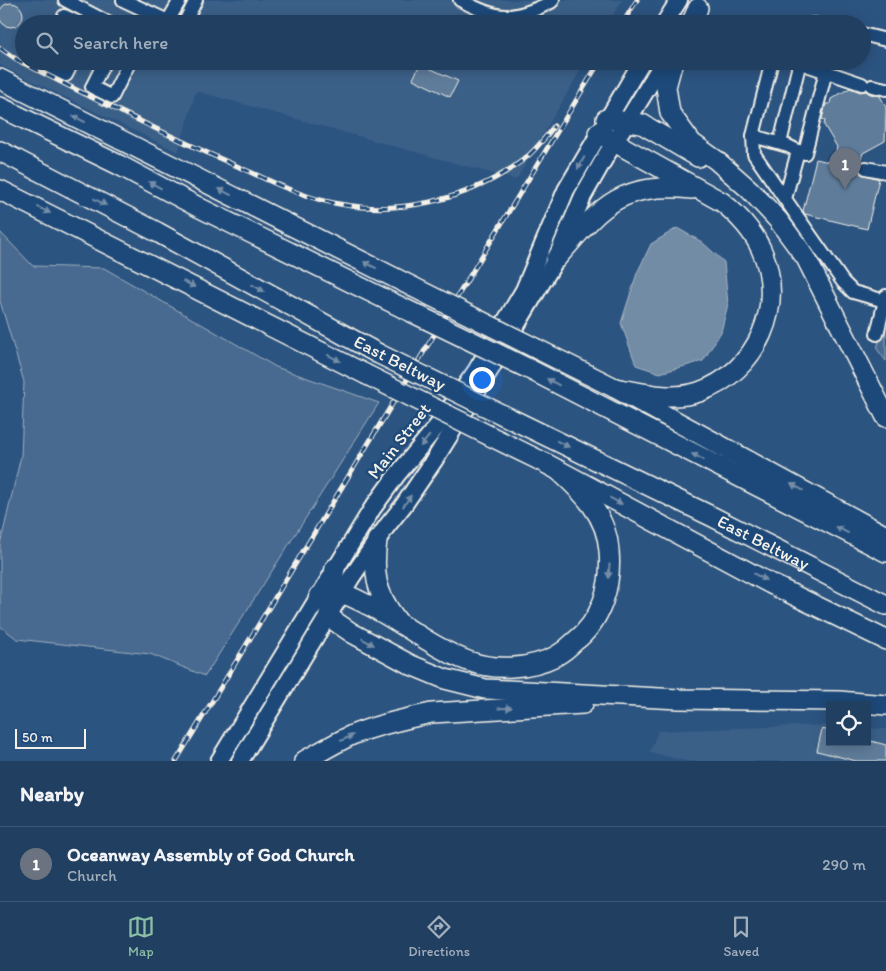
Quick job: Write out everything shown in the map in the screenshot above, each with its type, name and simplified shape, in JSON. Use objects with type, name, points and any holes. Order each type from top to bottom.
[{"type":"highway","points":[[671,70],[666,87],[670,113],[692,143],[716,160],[750,190],[778,220],[806,258],[886,417]]},
{"type":"highway","points":[[0,79],[615,388],[886,536]]},
{"type":"highway","points":[[0,107],[119,165],[200,208],[529,369],[886,552]]},
{"type":"highway","points":[[606,131],[626,122],[642,124],[750,190]]},
{"type":"highway","points":[[606,131],[699,190],[722,202],[736,214],[755,237],[762,250],[771,285],[770,306],[763,333],[748,358],[725,379],[698,392],[680,396],[655,396],[615,388]]},
{"type":"highway","name":"East Beltway","points":[[0,151],[157,232],[377,353],[713,517],[886,604]]},
{"type":"highway","points":[[0,155],[57,180]]},
{"type":"highway","points":[[556,259],[597,212],[613,201],[646,189],[662,187],[699,190]]},
{"type":"highway","points":[[0,190],[558,470],[772,584],[886,640]]},
{"type":"highway","points":[[330,594],[396,620],[448,652],[468,661],[489,666],[515,668],[539,663],[557,655],[580,638],[596,618],[606,596],[610,570],[609,547],[603,525],[592,504],[558,470]]},
{"type":"highway","points":[[377,540],[375,577],[387,607],[396,620]]},
{"type":"highway","points":[[335,568],[330,594],[330,614],[333,620],[352,633],[411,665],[445,678],[485,688],[679,699],[839,700],[886,705]]},
{"type":"highway","points":[[304,761],[354,734],[407,718],[432,713],[679,699]]},
{"type":"main road","points":[[670,15],[679,0]]},
{"type":"main road","name":"Main Street","points":[[335,568],[391,483],[438,425],[476,371],[524,290],[566,190],[606,131],[637,70]]},
{"type":"main road","points":[[626,122],[658,70]]},
{"type":"main road","name":"Main Street","points":[[219,761],[330,594],[404,506],[435,459],[556,259],[584,196],[606,131]]},
{"type":"main road","points":[[240,761],[330,614]]},
{"type":"street","points":[[65,0],[94,15]]},
{"type":"street","points":[[124,0],[154,15]]},
{"type":"street","points":[[172,15],[180,0]]},
{"type":"street","points":[[188,15],[195,0]]},
{"type":"street","points":[[460,0],[484,12],[500,15]]},
{"type":"street","points":[[516,15],[527,14],[553,0]]},
{"type":"street","points":[[871,36],[886,40]]},
{"type":"street","points":[[56,70],[66,75],[68,70]]},
{"type":"street","points":[[100,70],[92,87],[112,97],[126,70]]},
{"type":"street","points":[[770,70],[753,136],[754,154],[843,282],[853,292],[885,299],[877,334]]},
{"type":"street","points":[[780,143],[796,70]]},
{"type":"street","points":[[823,70],[867,85],[886,89]]},
{"type":"street","points":[[753,136],[780,143],[805,153],[826,71]]},
{"type":"street","points":[[785,199],[798,151]]},
{"type":"street","points":[[866,168],[886,172]]},
{"type":"shaded area","points":[[0,0],[622,0],[613,15],[15,15],[15,70],[581,70],[516,180],[196,91],[178,152],[0,65]]},
{"type":"shaded area","points":[[677,228],[702,242],[724,262],[728,304],[721,332],[703,361],[660,373],[636,365],[621,323],[637,273],[651,244]]},
{"type":"shaded area","points":[[0,232],[33,266],[104,268],[276,367],[379,403],[205,676],[150,654],[17,639],[0,626],[0,545],[21,456],[24,382],[0,301]]},
{"type":"shaded area","points":[[886,314],[886,361],[877,349]]},
{"type":"shaded area","points":[[826,725],[826,746],[871,746],[871,728],[886,729],[886,761],[685,761],[650,752],[658,731]]},
{"type":"building","points":[[11,3],[16,4],[22,10],[23,15],[15,15],[15,26],[2,24],[-1,15],[2,6]]},
{"type":"building","points":[[417,70],[433,70],[458,81],[450,97],[413,79]]},
{"type":"building","points":[[850,88],[880,96],[886,107],[885,141],[863,153],[858,167],[861,174],[879,179],[867,229],[805,214],[803,211],[816,159],[833,163],[837,147],[824,125],[825,120],[822,119],[826,104],[830,104],[831,99]]},
{"type":"building","points":[[822,729],[826,730],[826,746],[871,746],[871,741],[886,745],[886,761],[856,761],[817,751]]},
{"type":"railway","points":[[628,15],[637,0]]},
{"type":"railway","points":[[0,48],[15,58]]},
{"type":"railway","points":[[37,70],[127,115],[270,181],[314,198],[351,206],[377,208],[429,202],[479,186],[523,160],[536,148],[554,126]]},
{"type":"railway","points":[[176,761],[595,70]]},
{"type":"place","name":"Oceanway Assembly of God Church","points":[[845,189]]}]
